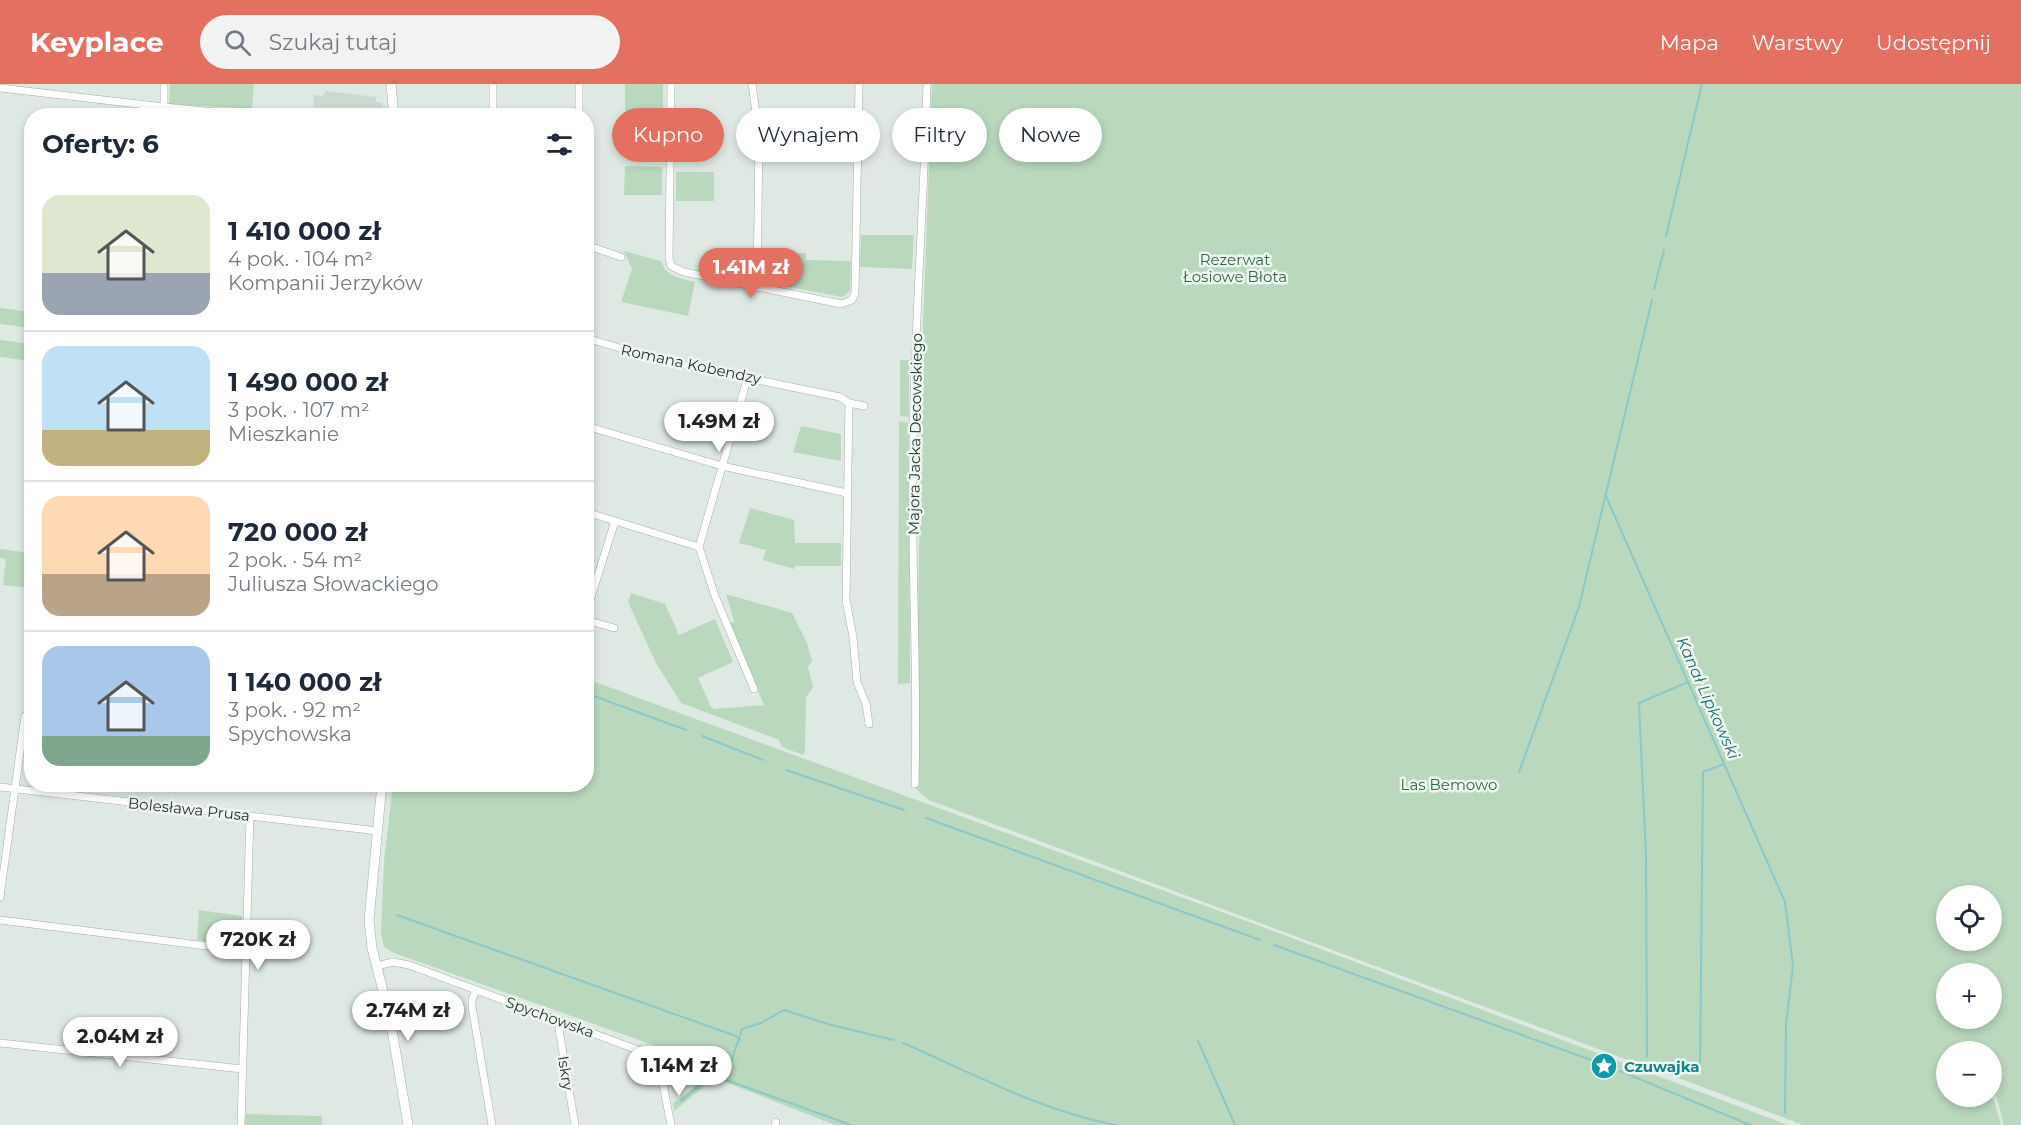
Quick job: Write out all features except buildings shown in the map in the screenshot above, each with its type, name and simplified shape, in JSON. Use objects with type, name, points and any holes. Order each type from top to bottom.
[{"type":"street","points":[[164,84],[164,107]]},
{"type":"street","points":[[391,84],[393,108]]},
{"type":"street","points":[[493,84],[493,108]]},
{"type":"street","points":[[579,84],[579,108]]},
{"type":"street","points":[[671,84],[669,258],[671,266],[684,272],[841,304],[852,300],[855,293],[859,84]]},
{"type":"street","points":[[752,84],[759,134],[757,288]]},
{"type":"street","name":"Majora Jacka Decowskiego","points":[[915,784],[917,724],[913,579],[913,451],[927,84]]},
{"type":"street","points":[[0,88],[174,108]]},
{"type":"street","points":[[594,248],[621,257]]},
{"type":"street","name":"Romana Kobendzy","points":[[594,340],[656,359],[748,376],[840,397],[849,403],[864,405]]},
{"type":"street","points":[[748,376],[699,547],[715,596],[754,688]]},
{"type":"street","points":[[849,403],[846,607],[853,637],[857,682],[866,704],[869,724]]},
{"type":"street","points":[[594,428],[722,466],[847,493]]},
{"type":"street","points":[[594,514],[699,547]]},
{"type":"street","points":[[594,590],[615,521]]},
{"type":"street","points":[[594,622],[614,628]]},
{"type":"street","points":[[0,897],[24,723]]},
{"type":"street","name":"Bolesława Prusa","points":[[0,787],[24,790]]},
{"type":"street","name":"Bolesława Prusa","points":[[41,792],[378,831]]},
{"type":"street","points":[[381,792],[369,920],[377,966],[390,1018],[408,1125]]},
{"type":"street","points":[[241,1125],[250,816]]},
{"type":"street","points":[[0,920],[247,951]]},
{"type":"street","name":"Spychowska","points":[[377,966],[400,963],[654,1056],[661,1074],[671,1125]]},
{"type":"street","points":[[476,990],[472,1006],[492,1125]]},
{"type":"street","name":"Iskry","points":[[564,1022],[559,1029],[575,1125]]},
{"type":"street","points":[[0,1043],[243,1069]]},
{"type":"shaded area","points":[[326,91],[376,97],[376,102],[382,103],[383,108],[313,108],[314,95],[323,96]]},
{"type":"green space","points":[[170,84],[254,84],[252,108],[169,104]]},
{"type":"green space","points":[[625,84],[663,84],[663,108],[625,108]]},
{"type":"green space","points":[[932,84],[2021,84],[2021,1125],[2004,1125],[1999,1107],[2002,1107],[2002,1041],[1936,1041],[1936,1107],[1996,1107],[2001,1125],[1803,1125],[1652,1068],[1652,1061],[1644,1066],[929,800],[915,788],[923,324],[929,162],[987,162],[987,108],[931,108]]},
{"type":"green space","points":[[625,166],[662,167],[662,195],[624,195]]},
{"type":"green space","points":[[676,172],[714,172],[714,201],[676,201]]},
{"type":"green space","points":[[861,235],[914,235],[912,269],[860,267]]},
{"type":"green space","points":[[624,251],[661,261],[670,274],[695,282],[688,316],[621,302],[632,269]]},
{"type":"green space","points":[[765,253],[806,253],[806,260],[851,261],[850,291],[842,297],[769,283],[765,277]]},
{"type":"green space","points":[[0,308],[24,311],[24,327],[0,324]]},
{"type":"green space","points":[[0,340],[24,343],[24,360],[0,357]]},
{"type":"green space","points":[[900,360],[909,360],[909,417],[900,416]]},
{"type":"green space","points":[[899,421],[909,423],[910,683],[898,684]]},
{"type":"green space","points":[[801,426],[841,434],[841,461],[793,452]]},
{"type":"green space","points":[[750,508],[794,520],[795,543],[841,543],[841,566],[795,566],[794,569],[763,560],[766,550],[739,543]]},
{"type":"green space","points":[[0,549],[24,552],[24,587],[3,585],[6,559],[0,558]]},
{"type":"green space","points":[[631,593],[665,604],[679,635],[715,619],[733,662],[698,678],[711,707],[715,709],[764,705],[730,624],[734,621],[726,594],[792,613],[807,643],[812,661],[808,667],[813,687],[806,698],[803,755],[782,747],[779,740],[681,703],[656,663],[628,602]]},
{"type":"green space","points":[[594,682],[1260,926],[1788,1125],[835,1125],[715,1078],[674,1111],[673,1103],[714,1072],[715,1067],[394,953],[384,947],[381,933],[384,861],[392,792],[594,792]]},
{"type":"green space","points":[[199,910],[242,916],[241,943],[238,946],[197,940]]},
{"type":"green space","points":[[246,1114],[322,1116],[322,1125],[245,1125]]},
{"type":"waterway","name":"Kanał Lipkowski","points":[[1666,236],[1702,84]]},
{"type":"waterway","name":"Kanał Lipkowski","points":[[1654,289],[1664,250]]},
{"type":"waterway","points":[[1519,772],[1579,607],[1652,300]]},
{"type":"waterway","name":"Kanał Lipkowski","points":[[1605,494],[1785,902],[1793,966],[1786,1024],[1785,1113]]},
{"type":"waterway","points":[[1647,1057],[1646,856],[1639,703],[1688,682]]},
{"type":"waterway","points":[[594,696],[686,730]]},
{"type":"waterway","points":[[702,736],[763,760]]},
{"type":"waterway","points":[[1700,1071],[1703,772],[1724,764]]},
{"type":"waterway","points":[[786,770],[904,810]]},
{"type":"waterway","points":[[926,818],[1260,940]]},
{"type":"waterway","points":[[397,915],[736,1036],[740,1040]]},
{"type":"waterway","points":[[1274,945],[1602,1064]]},
{"type":"waterway","points":[[731,1062],[742,1029],[761,1023],[784,1010],[831,1025],[894,1040]]},
{"type":"waterway","points":[[1198,1041],[1235,1125]]},
{"type":"waterway","points":[[903,1043],[1034,1101],[1061,1111],[1116,1125]]},
{"type":"waterway","points":[[721,1078],[729,1066]]},
{"type":"waterway","points":[[1620,1071],[1750,1125]]},
{"type":"waterway","points":[[681,1101],[711,1076],[715,1076],[851,1125]]},
{"type":"place","name":"Czuwajka","points":[[1604,1066]]},
{"type":"park label","name":"Rezerwat Łosiowe Błota","points":[[1235,268]]},
{"type":"park label","name":"Las Bemowo","points":[[1449,784]]}]
